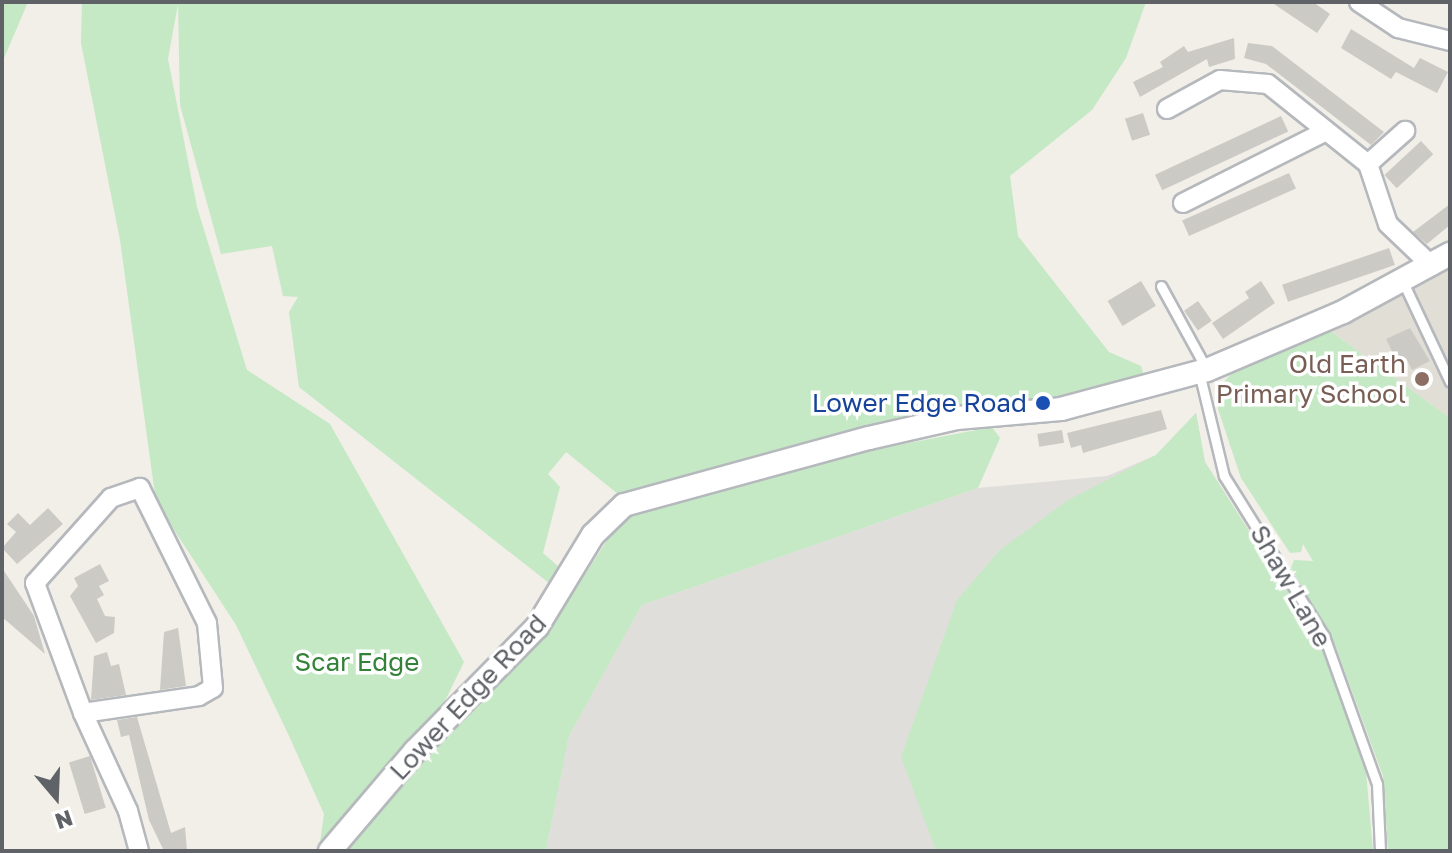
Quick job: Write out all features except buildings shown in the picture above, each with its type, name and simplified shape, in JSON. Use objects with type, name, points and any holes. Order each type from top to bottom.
[{"type":"street","points":[[1359,2],[1398,28],[1450,41]]},
{"type":"street","points":[[1167,109],[1216,81],[1250,79],[1268,84],[1368,164],[1388,224],[1441,260]]},
{"type":"street","points":[[1183,203],[1326,131]]},
{"type":"street","points":[[1368,164],[1405,131]]},
{"type":"street","name":"Lower Edge Road","points":[[330,851],[415,751],[537,627],[593,535],[624,505],[957,418],[1061,409],[1203,371],[1403,282],[1441,260]]},
{"type":"street","points":[[83,713],[199,696],[213,688],[207,623],[140,488],[111,498],[35,583],[83,713],[139,851]]},
{"type":"lane","points":[[1403,282],[1450,382]]},
{"type":"lane","name":"Shaw Lane","points":[[1161,286],[1203,371],[1224,476],[1324,636],[1377,784],[1380,851]]},
{"type":"shaded area","name":"Old Earth Primary School","points":[[1450,266],[1450,418],[1329,330]]},
{"type":"shaded area","points":[[1196,413],[1205,462],[1319,641],[1356,740],[1373,851],[546,851],[569,736],[642,605],[978,488],[1107,476],[1156,455]]},
{"type":"green space","points":[[2,2],[28,2],[2,63]]},
{"type":"green space","name":"Scar Edge","points":[[82,2],[1146,2],[1126,58],[1092,110],[1010,176],[1018,236],[1109,352],[1141,366],[1145,379],[1055,401],[956,406],[873,424],[618,494],[566,452],[548,474],[560,487],[543,553],[559,567],[549,583],[299,387],[289,312],[298,297],[283,296],[272,246],[221,254],[180,105],[178,4],[168,59],[197,207],[247,370],[330,424],[464,662],[441,709],[319,849],[324,814],[289,736],[236,625],[156,502],[120,240],[81,43]]},
{"type":"green space","points":[[1329,330],[1450,418],[1450,851],[1388,851],[1383,776],[1335,645],[1291,568],[1294,560],[1313,561],[1303,544],[1301,552],[1290,553],[1241,478],[1218,409],[1220,386],[1230,375]]},
{"type":"green space","points":[[1196,413],[1205,462],[1319,641],[1366,772],[1373,851],[936,851],[901,757],[957,600],[1000,550],[1068,500],[1156,455]]},
{"type":"green space","points":[[992,427],[1000,438],[978,488],[642,605],[569,736],[546,851],[342,851],[409,772],[550,629],[615,528],[634,514],[836,457]]},
{"type":"place","name":"Old Earth Primary School","points":[[1422,379]]},
{"type":"place","name":"Lower Edge Road","points":[[1043,403]]}]
